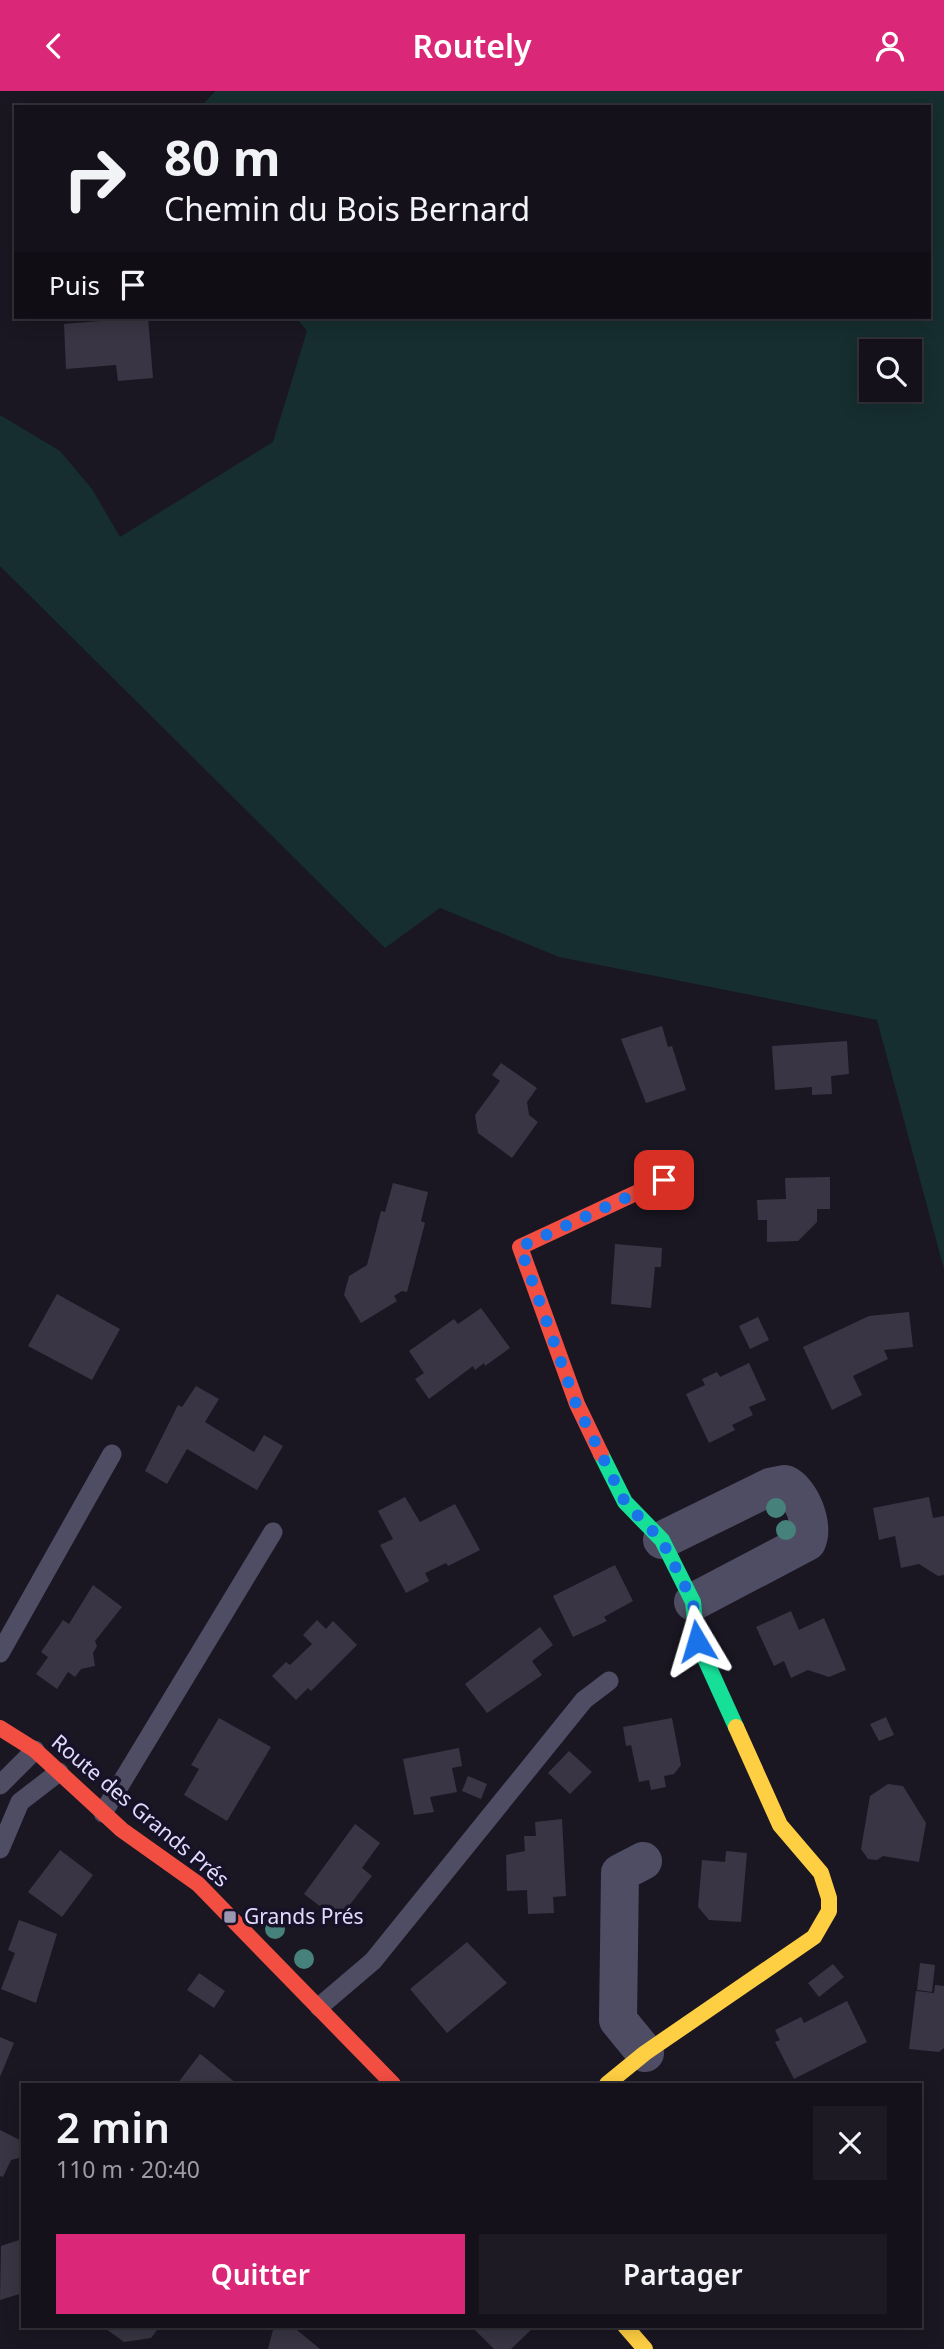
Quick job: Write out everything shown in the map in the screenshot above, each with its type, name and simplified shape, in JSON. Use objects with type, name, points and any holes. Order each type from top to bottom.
[{"type":"street","points":[[608,2083],[646,2053],[814,1937],[829,1910],[829,1898],[821,1873],[780,1825],[697,1641],[693,1602],[662,1541],[625,1502],[576,1404],[520,1247],[664,1180]]},
{"type":"street","points":[[662,1541],[770,1487],[785,1484],[795,1492],[809,1521],[810,1535],[807,1542],[693,1602]]},
{"type":"street","name":"Route des Grands Prés","points":[[0,1728],[35,1750],[140,1844],[198,1884],[392,2083]]},
{"type":"street","points":[[643,1861],[620,1873],[618,2020],[646,2053]]},
{"type":"street","points":[[627,2328],[645,2349]]},
{"type":"lane","points":[[0,1653],[112,1454]]},
{"type":"lane","points":[[103,1812],[273,1532]]},
{"type":"lane","points":[[319,2007],[373,1961],[584,1700],[609,1681]]},
{"type":"lane","points":[[0,1785],[35,1750]]},
{"type":"lane","points":[[0,1849],[20,1802],[59,1772]]},
{"type":"green space","points":[[215,91],[944,91],[944,1269],[877,1020],[559,957],[440,908],[385,948],[0,566],[0,415],[60,451],[92,489],[120,537],[273,442],[307,331],[298,319],[931,319],[931,105],[203,105]]},
{"type":"building","points":[[148,319],[153,378],[118,381],[116,365],[66,369],[64,324]]},
{"type":"building","points":[[662,1026],[668,1047],[672,1046],[686,1090],[646,1103],[621,1039]]},
{"type":"building","points":[[847,1041],[849,1074],[831,1076],[832,1094],[812,1095],[812,1087],[775,1090],[772,1046]]},
{"type":"building","points":[[501,1063],[537,1088],[527,1102],[529,1115],[538,1122],[512,1158],[478,1133],[475,1115],[500,1081],[492,1075]]},
{"type":"building","points":[[830,1177],[830,1209],[817,1209],[817,1222],[798,1241],[767,1242],[767,1220],[758,1220],[757,1200],[786,1199],[785,1178]]},
{"type":"building","points":[[393,1183],[428,1192],[421,1221],[425,1223],[407,1292],[402,1291],[394,1296],[397,1301],[361,1323],[344,1295],[349,1276],[367,1265],[381,1211],[385,1212]]},
{"type":"building","points":[[615,1244],[662,1248],[661,1267],[655,1267],[651,1308],[611,1304]]},
{"type":"building","points":[[57,1294],[120,1329],[92,1380],[28,1346]]},
{"type":"building","points":[[481,1308],[510,1348],[485,1366],[484,1363],[475,1370],[473,1366],[429,1399],[415,1379],[424,1373],[409,1351],[454,1319],[458,1324]]},
{"type":"building","points":[[909,1312],[913,1347],[884,1350],[888,1359],[853,1376],[862,1395],[832,1410],[803,1347],[869,1316]]},
{"type":"building","points":[[758,1317],[769,1340],[750,1349],[739,1326]]},
{"type":"building","points":[[749,1363],[766,1400],[749,1407],[753,1415],[732,1425],[735,1430],[709,1443],[686,1394],[705,1385],[702,1379],[717,1372],[720,1377]]},
{"type":"building","points":[[196,1386],[219,1399],[205,1422],[254,1452],[264,1435],[283,1446],[257,1490],[187,1449],[167,1484],[145,1471],[178,1405],[182,1407]]},
{"type":"building","points":[[405,1497],[420,1522],[455,1504],[480,1550],[448,1566],[446,1563],[425,1573],[429,1581],[406,1593],[380,1545],[393,1539],[378,1511]]},
{"type":"building","points":[[929,1497],[933,1518],[944,1516],[944,1575],[938,1576],[919,1564],[901,1568],[895,1536],[879,1540],[873,1508]]},
{"type":"building","points":[[615,1565],[633,1601],[604,1617],[607,1621],[573,1637],[553,1596]]},
{"type":"building","points":[[93,1585],[122,1607],[95,1641],[95,1666],[81,1669],[75,1677],[68,1672],[57,1689],[36,1674],[48,1657],[41,1652],[63,1620],[69,1624]]},
{"type":"building","points":[[791,1611],[799,1630],[824,1618],[846,1670],[829,1677],[808,1670],[791,1678],[784,1661],[774,1666],[756,1627]]},
{"type":"building","points":[[317,1620],[326,1629],[333,1621],[357,1645],[311,1691],[308,1688],[296,1700],[272,1676],[286,1662],[290,1665],[312,1644],[303,1635]]},
{"type":"building","points":[[540,1627],[553,1645],[532,1661],[542,1675],[487,1713],[465,1684]]},
{"type":"building","points":[[886,1717],[894,1735],[879,1741],[870,1724]]},
{"type":"building","points":[[219,1718],[271,1747],[227,1821],[184,1795],[199,1769],[191,1765]]},
{"type":"building","points":[[672,1718],[681,1765],[674,1774],[664,1776],[666,1787],[651,1790],[649,1780],[639,1782],[631,1745],[626,1746],[623,1727]]},
{"type":"building","points":[[459,1748],[462,1766],[452,1768],[457,1792],[430,1797],[434,1812],[414,1815],[403,1759]]},
{"type":"building","points":[[569,1751],[592,1772],[570,1794],[548,1773]]},
{"type":"building","points":[[468,1776],[487,1784],[481,1799],[462,1791]]},
{"type":"building","points":[[888,1784],[903,1786],[926,1823],[919,1862],[883,1856],[877,1860],[868,1859],[861,1849],[870,1796]]},
{"type":"building","points":[[562,1819],[566,1896],[553,1897],[554,1913],[528,1914],[527,1890],[507,1891],[506,1855],[525,1851],[524,1836],[536,1836],[535,1822]]},
{"type":"building","points":[[355,1824],[380,1843],[362,1868],[372,1876],[338,1920],[304,1894]]},
{"type":"building","points":[[60,1850],[93,1875],[62,1917],[28,1892]]},
{"type":"building","points":[[726,1851],[747,1853],[741,1922],[709,1920],[698,1907],[702,1860],[725,1862]]},
{"type":"building","points":[[19,1920],[57,1934],[36,2003],[1,1989],[15,1953],[8,1950]]},
{"type":"building","points":[[467,1942],[507,1983],[447,2033],[410,1989]]},
{"type":"building","points":[[920,1963],[935,1965],[932,1992],[917,1990]]},
{"type":"building","points":[[833,1964],[844,1977],[819,1997],[808,1983]]},
{"type":"building","points":[[199,1973],[225,1991],[214,2008],[187,1990]]},
{"type":"building","points":[[935,1985],[944,1986],[944,2048],[939,2052],[909,2049],[916,1991],[934,1993]]},
{"type":"building","points":[[847,2001],[867,2042],[794,2079],[775,2042],[780,2040],[775,2030],[801,2017],[804,2023]]},
{"type":"building","points":[[0,2037],[14,2043],[0,2077]]},
{"type":"building","points":[[200,2054],[236,2083],[178,2083]]},
{"type":"building","points":[[0,2130],[20,2140],[21,2158],[11,2160],[3,2177],[0,2176]]},
{"type":"building","points":[[19,2240],[21,2294],[0,2300],[1,2246]]},
{"type":"building","points":[[105,2328],[158,2328],[151,2338],[124,2342]]},
{"type":"building","points":[[273,2328],[294,2328],[320,2349],[268,2349]]},
{"type":"building","points":[[473,2328],[533,2328],[511,2349],[494,2349]]},
{"type":"traffic: fast","points":[[601,1454],[625,1502],[662,1540],[693,1602],[697,1641],[736,1727]]},
{"type":"traffic: slow","points":[[608,2083],[645,2053],[814,1937],[829,1911],[829,1898],[821,1873],[780,1825],[736,1727]]},
{"type":"traffic: slow","points":[[627,2328],[645,2349]]},
{"type":"traffic: jam","points":[[601,1454],[577,1404],[520,1247],[664,1180]]},
{"type":"traffic: jam","points":[[0,1728],[35,1750],[122,1830],[198,1884],[392,2083]]},
{"type":"place","name":"Grands Prés","points":[[230,1917]]},
{"type":"route","points":[[664,1180],[520,1247],[576,1404],[625,1502],[662,1541],[693,1602],[697,1641]]}]
